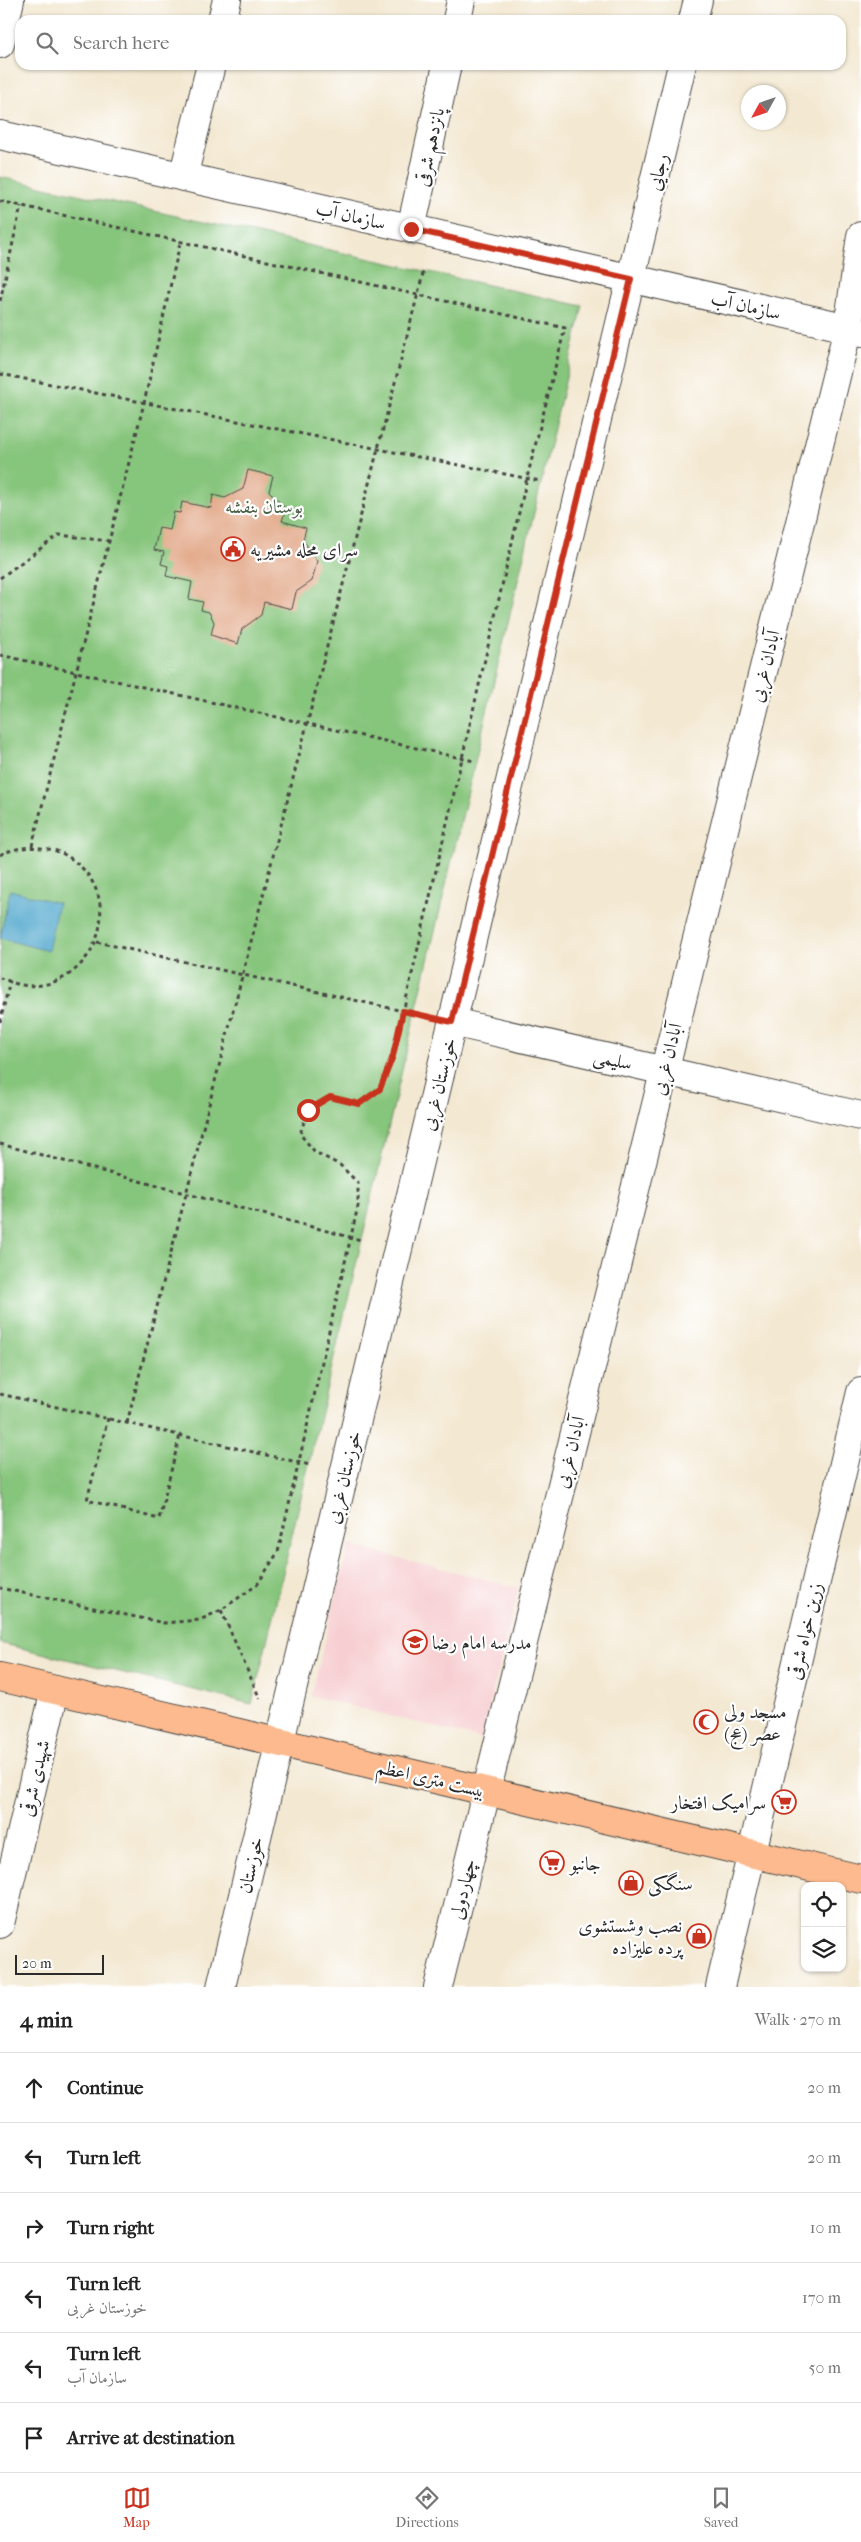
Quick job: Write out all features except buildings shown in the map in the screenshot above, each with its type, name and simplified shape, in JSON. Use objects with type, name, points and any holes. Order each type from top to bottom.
[{"type":"main road","name":"بیست متری اعظم","points":[[0,1677],[861,1879]]},
{"type":"street","points":[[0,44],[10,0]]},
{"type":"street","points":[[223,15],[227,0]]},
{"type":"street","points":[[458,15],[461,0]]},
{"type":"street","points":[[694,15],[698,0]]},
{"type":"street","points":[[183,177],[210,70]]},
{"type":"street","name":"پانزدهم شرقی","points":[[411,229],[446,70]]},
{"type":"street","name":"رجایی","points":[[631,279],[681,70]]},
{"type":"street","name":"سازمان آب","points":[[0,135],[854,330]]},
{"type":"street","points":[[854,330],[861,236]]},
{"type":"street","name":"خوزستان غربی","points":[[279,1743],[631,279]]},
{"type":"street","name":"آبادان غربی","points":[[485,1791],[663,1070],[854,330]]},
{"type":"street","name":"سلیمی","points":[[452,1022],[861,1116]]},
{"type":"street","name":"زرین خواه شرقی","points":[[720,1987],[861,1392]]},
{"type":"street","name":"شهیدی شرقی","points":[[0,1924],[55,1690]]},
{"type":"street","name":"خوزستان","points":[[221,1987],[279,1743]]},
{"type":"street","name":"چهاردولی","points":[[438,1987],[485,1791]]},
{"type":"path","points":[[0,201],[564,328],[527,478],[393,1056],[380,1089],[359,1104],[330,1097],[308,1110],[300,1134],[315,1152],[340,1165],[358,1183],[358,1206],[278,1552],[257,1585],[221,1610],[200,1620],[164,1623],[0,1588]]},
{"type":"path","points":[[0,301],[22,206]]},
{"type":"path","points":[[32,846],[110,541],[180,243]]},
{"type":"path","points":[[127,1423],[424,270]]},
{"type":"path","points":[[0,374],[540,481]]},
{"type":"path","points":[[0,578],[59,534],[110,541]]},
{"type":"path","points":[[0,655],[474,761]]},
{"type":"path","points":[[0,855],[10,850],[32,846],[55,850],[68,857],[90,877],[99,898],[102,920],[97,942],[85,962],[67,976],[45,984],[21,985],[0,978]]},
{"type":"path","points":[[97,942],[452,1022]]},
{"type":"path","points":[[0,1022],[10,981]]},
{"type":"path","points":[[0,1144],[361,1240]]},
{"type":"path","points":[[0,1394],[310,1465]]},
{"type":"path","points":[[108,1418],[87,1500],[159,1519],[180,1435]]},
{"type":"path","points":[[221,1610],[279,1743]]},
{"type":"shaded area","name":"مدرسه امام رضا","points":[[349,1545],[519,1588],[481,1739],[311,1696]]},
{"type":"green space","name":"بوستان بنفشه","points":[[0,177],[583,306],[252,1704],[0,1643]]},
{"type":"water","points":[[10,890],[58,903],[48,951],[0,938]]},
{"type":"place","name":"سرای محله مشیریه","points":[[233,549]]},
{"type":"place","name":"مدرسه امام رضا","points":[[415,1642]]},
{"type":"place","name":"مسجد ولی عصر (عج)","points":[[706,1722]]},
{"type":"place","name":"سرامیک افتخار","points":[[784,1802]]},
{"type":"place","name":"جانبو","points":[[552,1863]]},
{"type":"place","name":"سنگکی","points":[[631,1883]]},
{"type":"place","name":"نصب وشستشوی پرده علیزاده","points":[[699,1936]]},
{"type":"route","points":[[308,1110],[330,1097],[359,1104],[380,1089],[393,1056],[403,1011],[452,1022],[631,279],[411,229]]}]
